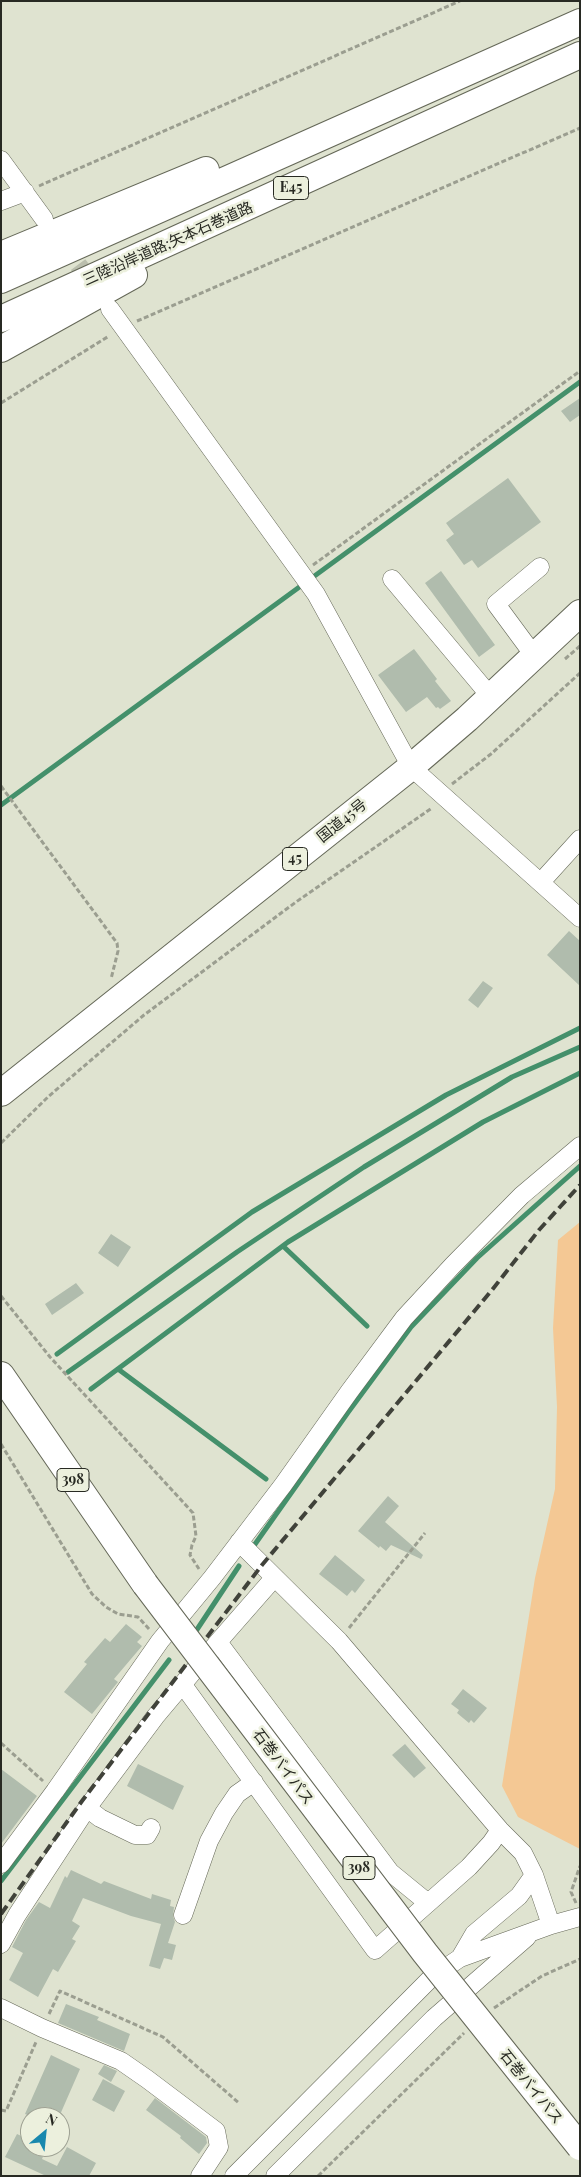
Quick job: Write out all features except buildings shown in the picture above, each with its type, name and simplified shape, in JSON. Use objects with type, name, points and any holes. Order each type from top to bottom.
[{"type":"highway","name":"E45","points":[[1,280],[580,22]]},
{"type":"highway","name":"三陸沿岸道路;矢本石巻道路","points":[[1,319],[580,55]]},
{"type":"highway","points":[[1,255],[316,124],[501,57]]},
{"type":"highway","points":[[1,349],[123,282],[217,222]]},
{"type":"highway","name":"国道45号","points":[[1,1093],[411,767],[492,697],[580,613]]},
{"type":"highway","name":"石巻バイパス","points":[[1,1376],[145,1584],[419,1946],[580,2147]]},
{"type":"street","points":[[1,160],[44,219]]},
{"type":"street","points":[[1,201],[25,192]]},
{"type":"street","points":[[110,309],[305,579],[411,767],[580,918]]},
{"type":"street","points":[[538,654],[527,646],[496,604],[540,567]]},
{"type":"street","points":[[392,579],[492,697]]},
{"type":"street","points":[[540,882],[580,839]]},
{"type":"street","points":[[1,1864],[55,1791],[160,1641],[212,1578],[284,1485],[404,1318],[522,1195],[580,1146]]},
{"type":"street","points":[[239,1542],[339,1642],[500,1830],[523,1853],[534,1875],[543,1928]]},
{"type":"street","points":[[1,1944],[17,1915],[87,1808],[155,1718],[274,1578]]},
{"type":"street","points":[[218,1642],[390,1872],[428,1904]]},
{"type":"street","points":[[183,1685],[375,1950],[469,1867],[492,1843],[500,1830]]},
{"type":"street","points":[[183,1916],[213,1834],[237,1794],[254,1782]]},
{"type":"street","points":[[87,1808],[100,1818],[135,1835],[147,1835],[151,1828]]},
{"type":"street","points":[[460,1958],[474,1934],[519,1896],[534,1875]]},
{"type":"street","points":[[234,2176],[432,1976],[460,1958],[543,1928],[578,1912]]},
{"type":"street","points":[[275,2176],[434,2018],[543,1928]]},
{"type":"street","points":[[1,2008],[42,2028],[121,2061],[216,2132],[219,2146],[200,2176]]},
{"type":"path","points":[[25,192],[460,1]]},
{"type":"path","points":[[1,402],[124,327],[580,128]]},
{"type":"path","points":[[305,579],[580,371]]},
{"type":"path","points":[[1,1143],[48,1096],[144,1015],[443,796],[580,674]]},
{"type":"path","points":[[1,786],[117,944],[118,951],[110,984]]},
{"type":"path","points":[[1,1296],[50,1357],[193,1513],[196,1536],[190,1555],[197,1567],[212,1578]]},
{"type":"path","points":[[1,1444],[92,1594],[106,1607],[118,1614],[138,1617],[160,1641]]},
{"type":"path","points":[[339,1642],[425,1533]]},
{"type":"path","points":[[1,1743],[55,1791]]},
{"type":"path","points":[[578,1912],[571,1892],[580,1866]]},
{"type":"path","points":[[486,2014],[542,1976],[580,1958]]},
{"type":"path","points":[[318,2176],[466,2031]]},
{"type":"shaded area","points":[[580,1222],[580,1849],[518,1817],[502,1786],[535,1578],[555,1489],[557,1407],[553,1328],[558,1240]]},
{"type":"waterway","points":[[1,805],[580,382]]},
{"type":"waterway","points":[[57,1354],[252,1212],[446,1095],[580,1028]]},
{"type":"waterway","points":[[68,1372],[237,1252],[364,1167],[512,1077],[580,1047]]},
{"type":"waterway","points":[[91,1389],[288,1242],[483,1122],[580,1073]]},
{"type":"waterway","points":[[253,1547],[411,1327],[477,1258],[580,1166]]},
{"type":"waterway","points":[[283,1246],[367,1326]]},
{"type":"waterway","points":[[118,1369],[266,1479]]},
{"type":"waterway","points":[[196,1631],[239,1566]]},
{"type":"waterway","points":[[1,1881],[169,1660]]},
{"type":"tunnel","points":[[62,243],[94,286]]},
{"type":"railway","points":[[1,1914],[82,1801],[262,1565],[492,1290],[539,1230],[580,1185]]}]
